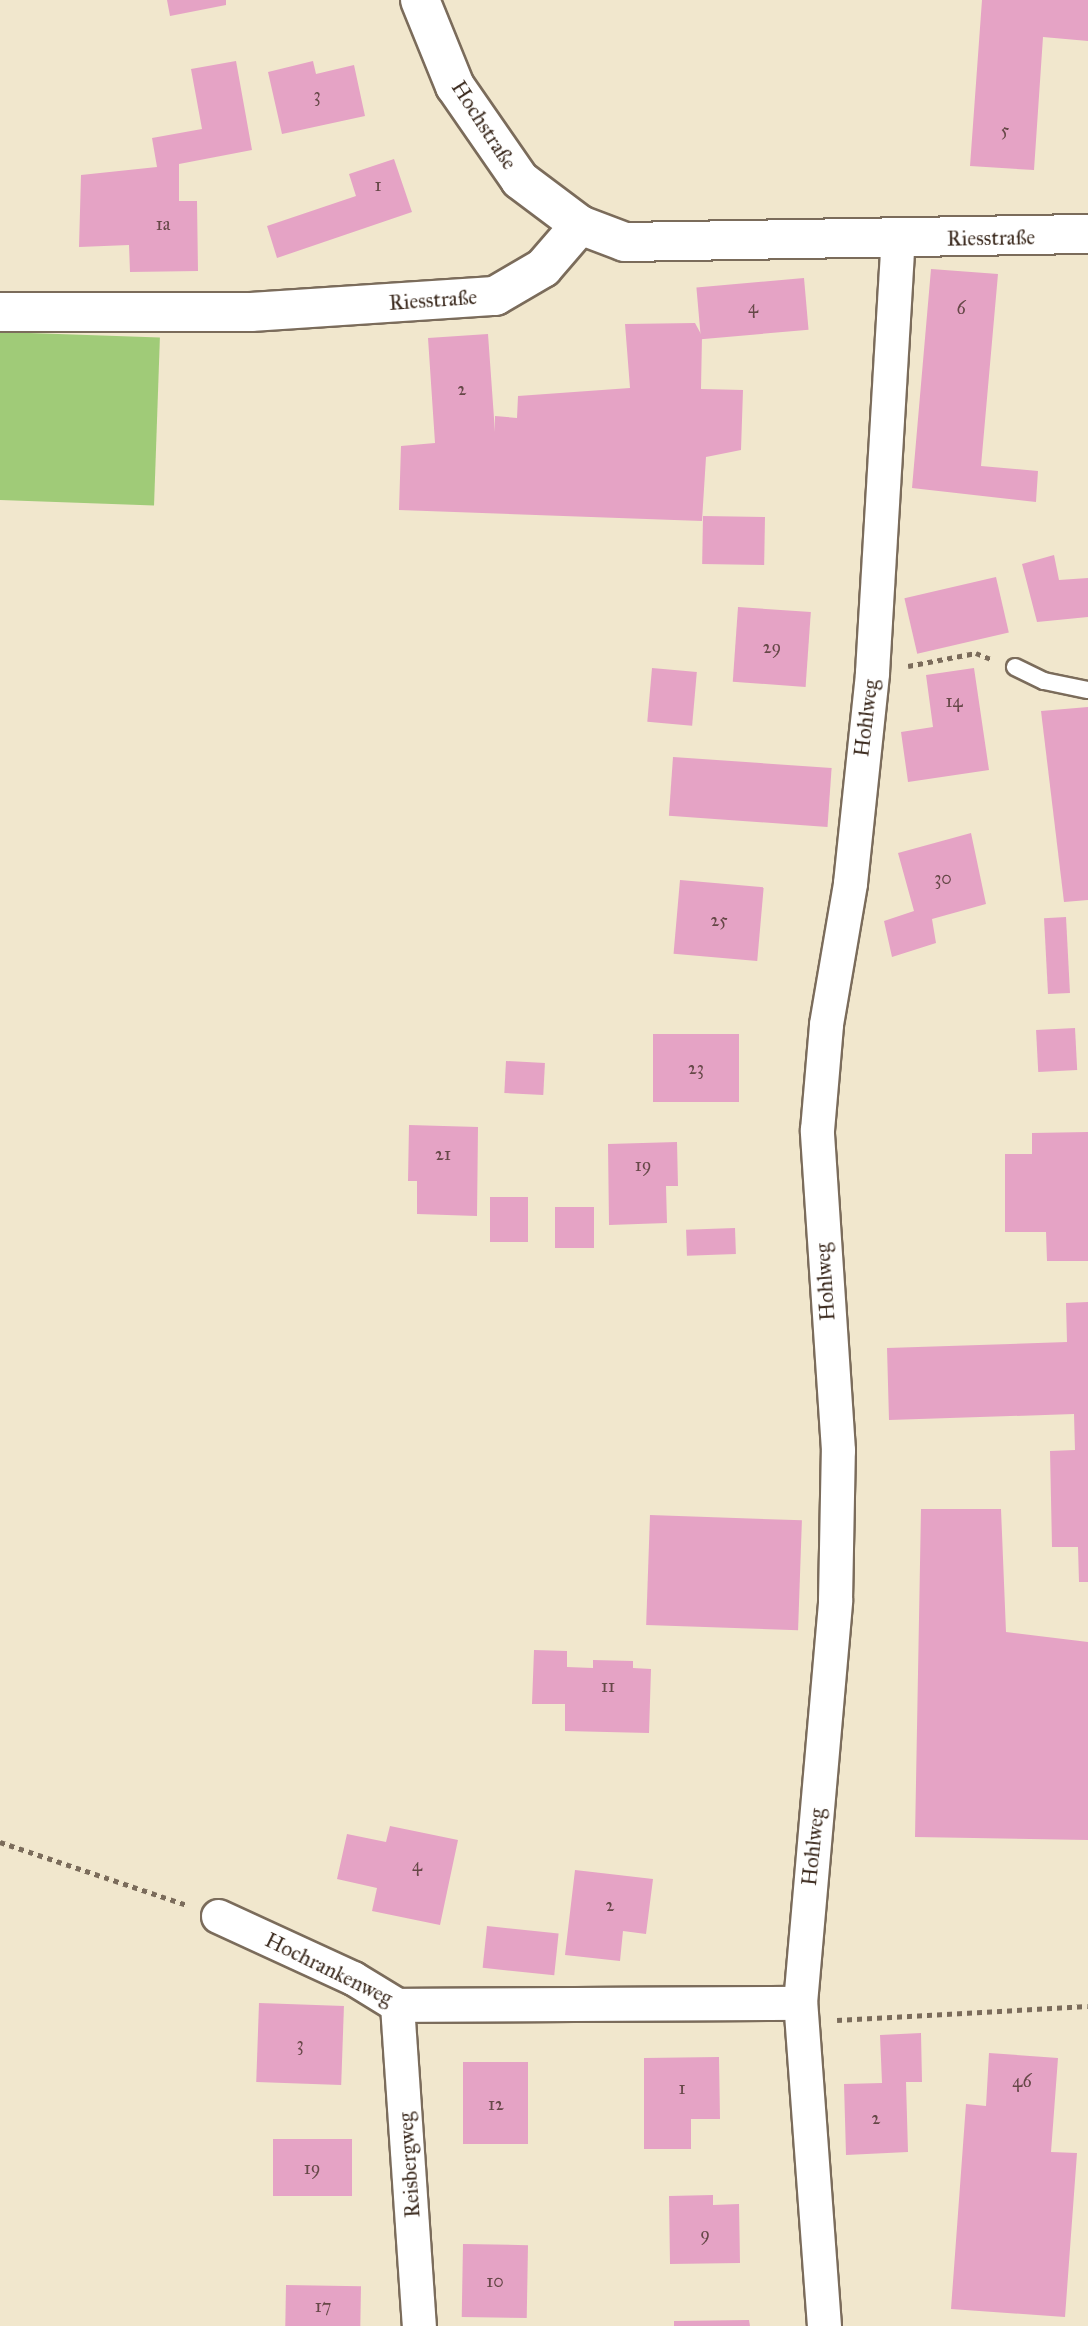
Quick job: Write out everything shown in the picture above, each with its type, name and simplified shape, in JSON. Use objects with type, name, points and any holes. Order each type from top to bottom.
[{"type":"street","name":"Hochstraße","points":[[420,0],[455,86],[520,180],[580,225]]},
{"type":"street","name":"Riesstraße","points":[[0,312],[251,312],[495,296],[543,268],[580,225],[625,242],[1088,234]]},
{"type":"street","name":"Hohlweg","points":[[824,2326],[800,2003],[835,1586],[838,1450],[817,1130],[826,1024],[850,883],[872,672],[898,239]]},
{"type":"street","name":"Hochrankenweg","points":[[218,1916],[353,1978],[397,2005],[800,2003]]},
{"type":"street","name":"Reisbergweg","points":[[397,2005],[419,2326]]},
{"type":"lane","points":[[1015,667],[1044,681],[1088,690]]},
{"type":"path","points":[[872,672],[976,653],[1015,667]]},
{"type":"path","points":[[0,1842],[218,1916]]},
{"type":"path","points":[[800,2003],[816,2021],[1088,2006]]},
{"type":"green space","points":[[0,332],[160,338],[154,505],[0,500]]},
{"type":"building","points":[[167,0],[226,0],[226,5],[170,16]]},
{"type":"building","points":[[982,0],[1088,0],[1088,41],[1043,37],[1034,170],[970,166]]},
{"type":"building","points":[[236,61],[252,150],[179,164],[179,201],[197,201],[198,271],[130,272],[129,245],[79,247],[81,175],[157,167],[152,138],[202,129],[191,69]]},
{"type":"building","points":[[313,61],[316,74],[354,65],[365,116],[282,134],[268,72]]},
{"type":"building","points":[[394,159],[412,212],[277,258],[267,226],[356,196],[349,174]]},
{"type":"building","points":[[931,269],[998,274],[981,466],[1038,471],[1036,502],[912,488]]},
{"type":"building","points":[[804,278],[809,330],[701,339],[696,287]]},
{"type":"building","points":[[695,323],[702,336],[701,389],[743,390],[741,450],[706,457],[702,521],[399,510],[401,446],[435,443],[428,338],[488,334],[495,432],[495,416],[517,418],[518,396],[630,388],[625,324]]},
{"type":"building","points":[[703,516],[765,517],[764,565],[702,564]]},
{"type":"building","points":[[1054,555],[1059,580],[1088,578],[1088,617],[1037,622],[1022,564]]},
{"type":"building","points":[[996,577],[1009,633],[917,654],[904,598]]},
{"type":"building","points":[[738,607],[811,612],[806,687],[733,682]]},
{"type":"building","points":[[652,668],[697,672],[692,726],[647,722]]},
{"type":"building","points":[[974,668],[989,770],[908,782],[901,732],[933,727],[926,675]]},
{"type":"building","points":[[1088,707],[1088,900],[1064,902],[1041,711]]},
{"type":"building","points":[[673,757],[832,768],[827,827],[669,816]]},
{"type":"building","points":[[971,833],[986,904],[932,919],[936,943],[892,957],[884,921],[914,911],[898,853]]},
{"type":"building","points":[[680,880],[764,887],[757,961],[674,954]]},
{"type":"building","points":[[1066,917],[1070,993],[1048,994],[1044,918]]},
{"type":"building","points":[[1075,1028],[1077,1070],[1038,1072],[1036,1030]]},
{"type":"building","points":[[653,1034],[739,1034],[739,1102],[653,1102]]},
{"type":"building","points":[[506,1061],[545,1063],[543,1095],[504,1093]]},
{"type":"building","points":[[409,1125],[478,1127],[477,1216],[417,1214],[417,1181],[408,1181]]},
{"type":"building","points":[[1088,1132],[1088,1261],[1047,1261],[1046,1232],[1005,1232],[1005,1154],[1032,1154],[1032,1133]]},
{"type":"building","points":[[677,1142],[678,1186],[666,1186],[667,1223],[609,1225],[608,1144]]},
{"type":"building","points":[[490,1197],[528,1197],[528,1242],[490,1242]]},
{"type":"building","points":[[555,1207],[594,1207],[594,1248],[555,1248]]},
{"type":"building","points":[[735,1228],[736,1254],[687,1256],[686,1230]]},
{"type":"building","points":[[1088,1302],[1088,1582],[1079,1582],[1078,1547],[1052,1547],[1050,1451],[1075,1450],[1074,1414],[889,1420],[887,1348],[1067,1342],[1066,1303]]},
{"type":"building","points":[[921,1509],[1001,1509],[1006,1632],[1088,1642],[1088,1840],[915,1837]]},
{"type":"building","points":[[650,1515],[802,1520],[798,1630],[646,1625]]},
{"type":"building","points":[[534,1650],[567,1651],[567,1667],[593,1668],[593,1660],[633,1661],[633,1668],[651,1669],[649,1733],[565,1731],[565,1704],[532,1704]]},
{"type":"building","points":[[390,1826],[458,1840],[440,1925],[372,1911],[377,1888],[337,1879],[347,1834],[386,1842]]},
{"type":"building","points":[[575,1870],[653,1879],[646,1934],[623,1931],[620,1961],[565,1955]]},
{"type":"building","points":[[487,1926],[559,1934],[554,1975],[483,1968]]},
{"type":"building","points":[[259,2003],[344,2006],[341,2085],[256,2082]]},
{"type":"building","points":[[921,2033],[922,2082],[906,2082],[908,2152],[846,2155],[844,2084],[882,2083],[880,2035]]},
{"type":"building","points":[[989,2053],[1058,2058],[1051,2152],[1077,2153],[1065,2317],[951,2309],[966,2104],[986,2106]]},
{"type":"building","points":[[719,2057],[720,2119],[691,2119],[691,2149],[644,2149],[644,2058]]},
{"type":"building","points":[[463,2062],[528,2062],[528,2144],[463,2144]]},
{"type":"building","points":[[273,2139],[352,2139],[352,2196],[273,2196]]},
{"type":"building","points":[[713,2195],[713,2205],[739,2204],[740,2263],[670,2264],[669,2196]]},
{"type":"building","points":[[463,2244],[528,2245],[527,2318],[462,2317]]},
{"type":"building","points":[[286,2285],[361,2286],[360,2326],[285,2326]]},
{"type":"building","points":[[749,2320],[750,2326],[674,2326],[674,2321]]}]
